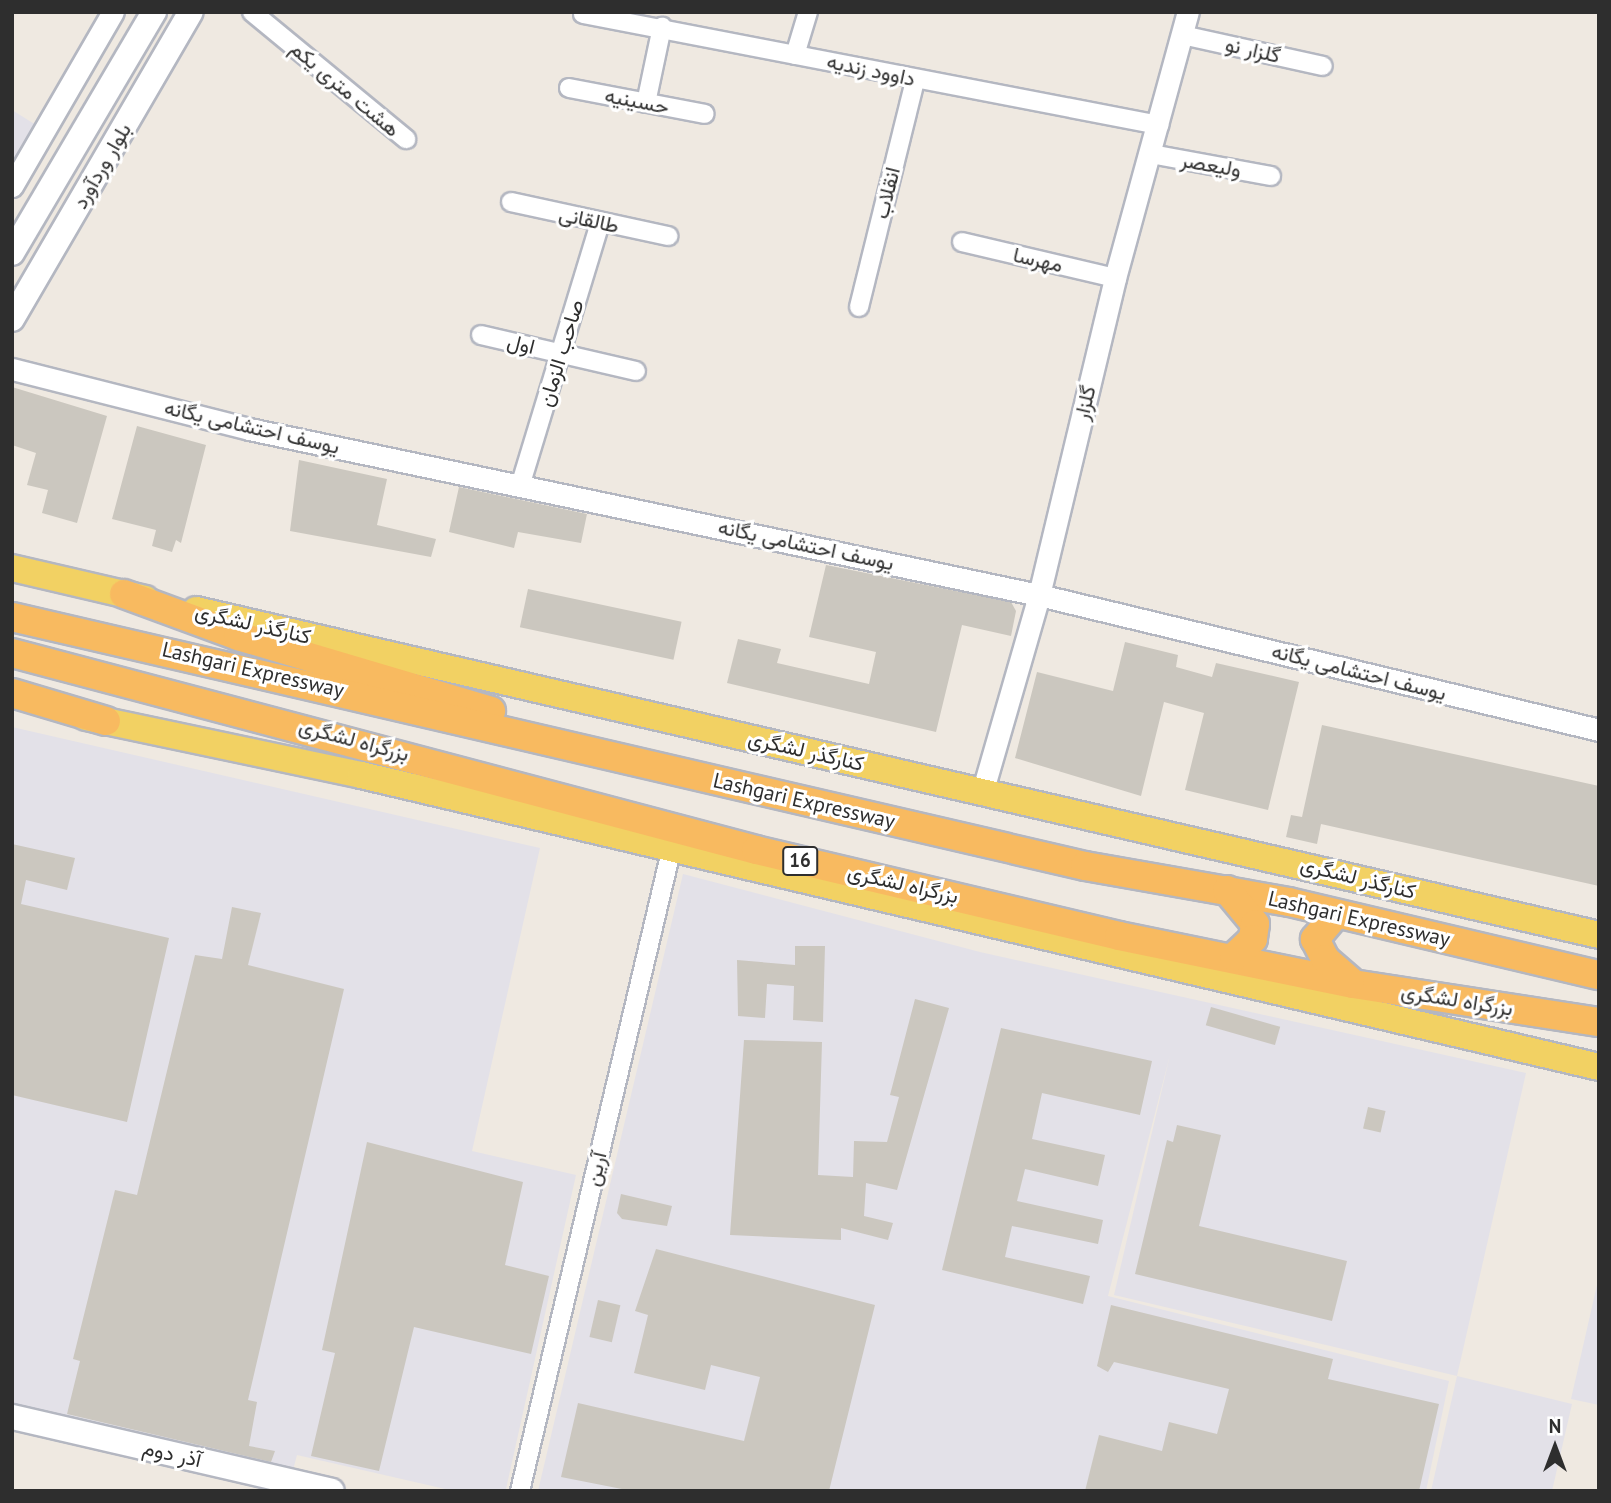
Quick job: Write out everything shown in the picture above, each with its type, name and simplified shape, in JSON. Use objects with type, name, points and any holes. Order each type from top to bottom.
[{"type":"highway","points":[[124,594],[238,636],[466,702],[580,750]]},
{"type":"highway","name":"Lashgari Expressway","points":[[12,617],[1085,866],[1227,890],[1599,975]]},
{"type":"highway","name":"بزرگراه لشگری","points":[[12,653],[756,850],[1119,936],[1234,957],[1353,984],[1599,1022]]},
{"type":"highway","points":[[12,693],[106,721]]},
{"type":"highway","points":[[1227,890],[1255,924],[1253,939],[1234,957]]},
{"type":"highway","points":[[1336,914],[1315,939],[1325,959],[1353,984]]},
{"type":"main road","name":"بلوار وردآورد","points":[[12,253],[154,12]]},
{"type":"main road","name":"بلوار وردآورد","points":[[12,319],[191,12]]},
{"type":"main road","name":"کنارگذر لشگری","points":[[12,568],[1599,936]]},
{"type":"main road","points":[[12,702],[672,847],[1599,1067]]},
{"type":"main road","name":"آذر دوم","points":[[12,1417],[332,1491]]},
{"type":"street","points":[[12,187],[113,12]]},
{"type":"street","name":"هشت متری یکم","points":[[252,12],[406,139]]},
{"type":"street","points":[[794,55],[808,12]]},
{"type":"street","name":"گلزار","points":[[982,793],[1039,595],[1115,278],[1152,154],[1188,12]]},
{"type":"street","name":"داوود زندیه","points":[[583,14],[662,27],[915,80],[1159,125]]},
{"type":"street","points":[[646,103],[662,27]]},
{"type":"street","name":"گلزار نو","points":[[1182,35],[1323,66]]},
{"type":"street","name":"انقلاب","points":[[859,307],[915,80]]},
{"type":"street","name":"حسینیه","points":[[569,88],[705,114]]},
{"type":"street","name":"ولیعصر","points":[[1152,154],[1271,176]]},
{"type":"street","name":"طالقانی","points":[[511,202],[668,236]]},
{"type":"street","name":"صاحب الزمان","points":[[521,483],[600,223]]},
{"type":"street","name":"مهرسا","points":[[962,242],[1115,278]]},
{"type":"street","name":"اول","points":[[481,335],[636,371]]},
{"type":"street","name":"یوسف احتشامی یگانه","points":[[12,369],[249,429],[521,483],[1039,595],[1599,730]]},
{"type":"street","name":"آرین","points":[[520,1491],[672,847]]},
{"type":"shaded area","points":[[12,110],[36,125],[12,166]]},
{"type":"shaded area","points":[[12,727],[540,848],[472,1151],[576,1175],[506,1489],[454,1491],[297,1455],[293,1470],[12,1404]]},
{"type":"shaded area","points":[[683,874],[980,952],[1526,1073],[1457,1376],[1114,1295],[1170,1055],[1108,1296],[1449,1381],[1426,1491],[538,1491]]},
{"type":"shaded area","points":[[1599,1276],[1599,1405],[1571,1399]]},
{"type":"shaded area","points":[[1457,1376],[1572,1404],[1552,1491],[1431,1491]]},
{"type":"building","points":[[12,387],[107,416],[77,523],[42,513],[48,490],[27,485],[36,453],[12,445]]},
{"type":"building","points":[[137,426],[206,445],[181,543],[176,540],[172,552],[152,546],[156,530],[112,519]]},
{"type":"building","points":[[299,460],[387,479],[377,525],[436,539],[431,557],[290,531]]},
{"type":"building","points":[[459,487],[587,514],[581,543],[518,532],[514,548],[449,532]]},
{"type":"building","points":[[826,565],[1011,602],[1016,611],[1011,636],[962,625],[936,732],[727,683],[738,639],[781,649],[777,663],[869,684],[876,652],[809,637]]},
{"type":"building","points":[[528,589],[682,622],[673,660],[520,627]]},
{"type":"building","points":[[1125,642],[1178,655],[1176,667],[1212,677],[1216,663],[1299,682],[1268,810],[1185,790],[1204,713],[1164,702],[1141,796],[1015,758],[1037,672],[1113,691]]},
{"type":"building","points":[[1322,725],[1599,786],[1599,886],[1321,824],[1317,844],[1286,837],[1291,815],[1302,817]]},
{"type":"building","points":[[12,844],[75,858],[67,890],[26,880],[21,904],[169,938],[127,1122],[12,1095]]},
{"type":"building","points":[[232,907],[261,913],[248,965],[344,989],[248,1400],[257,1402],[249,1446],[275,1451],[271,1462],[67,1414],[80,1361],[73,1359],[115,1190],[137,1195],[195,955],[222,959]]},
{"type":"building","points":[[795,946],[825,946],[823,1022],[793,1020],[794,986],[767,984],[765,1018],[738,1016],[737,960],[795,965]]},
{"type":"building","points":[[915,999],[949,1008],[897,1190],[866,1183],[864,1216],[893,1223],[888,1240],[841,1228],[841,1240],[730,1235],[744,1040],[822,1042],[818,1175],[853,1177],[854,1141],[887,1142],[899,1097],[890,1095]]},
{"type":"building","points":[[1211,1007],[1280,1027],[1275,1045],[1206,1025]]},
{"type":"building","points":[[1001,1028],[1152,1061],[1140,1115],[1042,1093],[1032,1139],[1105,1155],[1098,1186],[1025,1169],[1017,1201],[1103,1220],[1098,1244],[1012,1226],[1005,1257],[1090,1276],[1083,1304],[942,1270]]},
{"type":"building","points":[[1368,1107],[1386,1111],[1381,1132],[1363,1128]]},
{"type":"building","points":[[1177,1125],[1221,1135],[1199,1226],[1347,1261],[1332,1321],[1135,1274],[1167,1140],[1173,1142]]},
{"type":"building","points":[[367,1142],[523,1182],[505,1265],[549,1276],[531,1354],[414,1327],[379,1471],[311,1456],[335,1353],[322,1350]]},
{"type":"building","points":[[621,1194],[672,1206],[667,1226],[622,1219],[617,1213]]},
{"type":"building","points":[[656,1249],[875,1305],[829,1491],[632,1491],[561,1477],[578,1403],[744,1441],[760,1377],[711,1365],[705,1390],[634,1373],[648,1315],[635,1311]]},
{"type":"building","points":[[598,1300],[620,1305],[612,1342],[589,1337]]},
{"type":"building","points":[[1111,1305],[1333,1359],[1328,1379],[1439,1404],[1419,1491],[1085,1491],[1099,1435],[1162,1451],[1169,1422],[1217,1434],[1229,1389],[1114,1362],[1108,1372],[1097,1366]]}]
